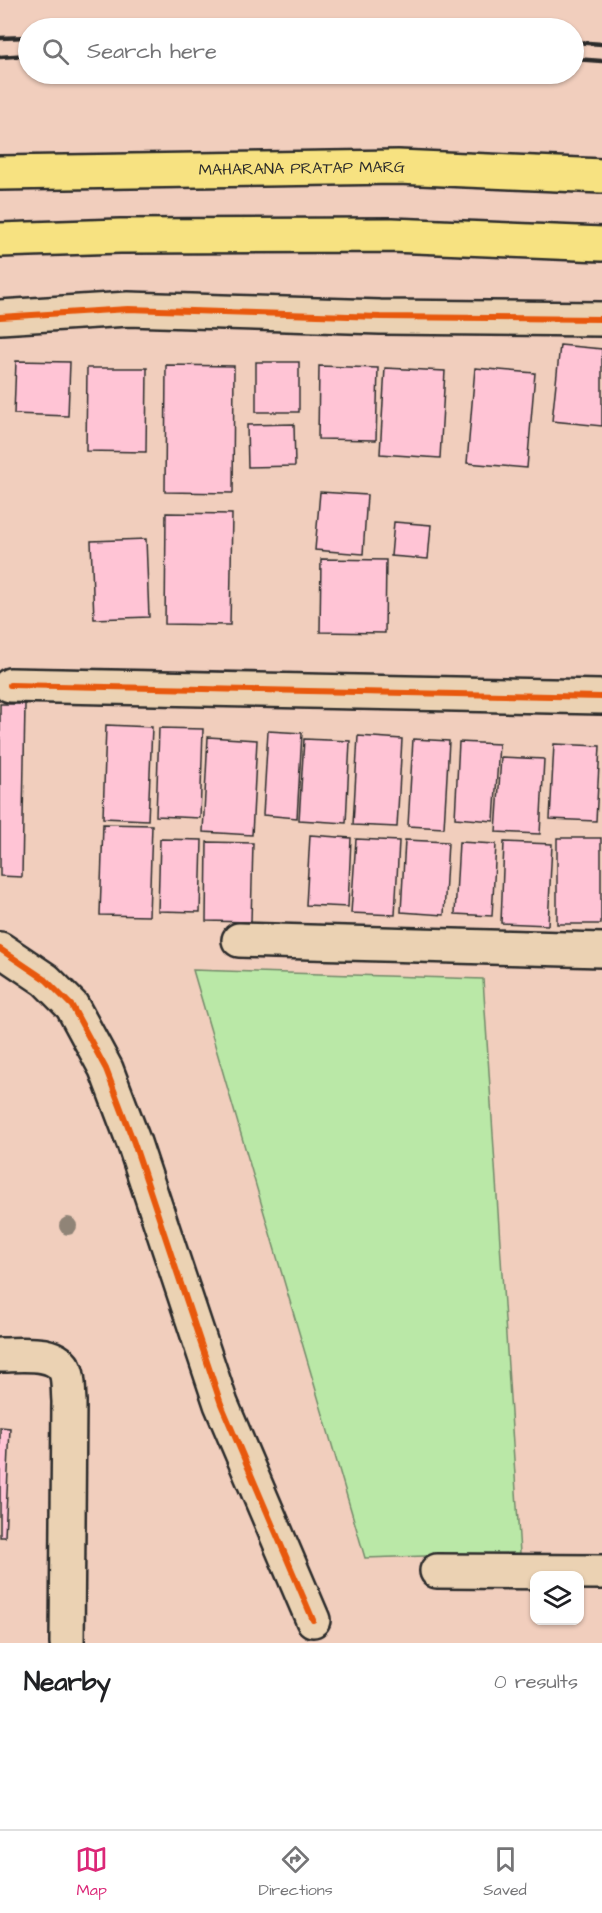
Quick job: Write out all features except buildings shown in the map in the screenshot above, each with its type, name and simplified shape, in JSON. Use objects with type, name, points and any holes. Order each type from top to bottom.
[{"type":"main road","name":"MAHARANA PRATAP MARG","points":[[0,173],[398,167],[602,176]]},
{"type":"main road","points":[[0,240],[132,236],[392,235],[602,243]]},
{"type":"street","points":[[0,317],[128,309],[380,317],[602,319]]},
{"type":"street","points":[[10,685],[602,697]]},
{"type":"street","points":[[239,940],[602,950]]},
{"type":"street","points":[[0,949],[46,980],[72,1006],[106,1069],[134,1143],[220,1404],[313,1620]]},
{"type":"street","points":[[0,1355],[48,1356],[60,1364],[66,1372],[69,1401],[67,1643]]},
{"type":"street","points":[[437,1571],[602,1572]]},
{"type":"green space","points":[[193,970],[483,979],[520,1553],[365,1558]]},
{"type":"railway","points":[[0,38],[18,37]]},
{"type":"railway","points":[[584,43],[602,44]]},
{"type":"railway","points":[[0,57],[18,56]]},
{"type":"railway","points":[[584,60],[602,61]]},
{"type":"cycle path","points":[[0,317],[128,309],[380,317],[602,319]]},
{"type":"cycle path","points":[[10,685],[602,697]]},
{"type":"cycle path","points":[[0,949],[46,980],[72,1006],[106,1069],[134,1143],[221,1404],[313,1620]]}]
